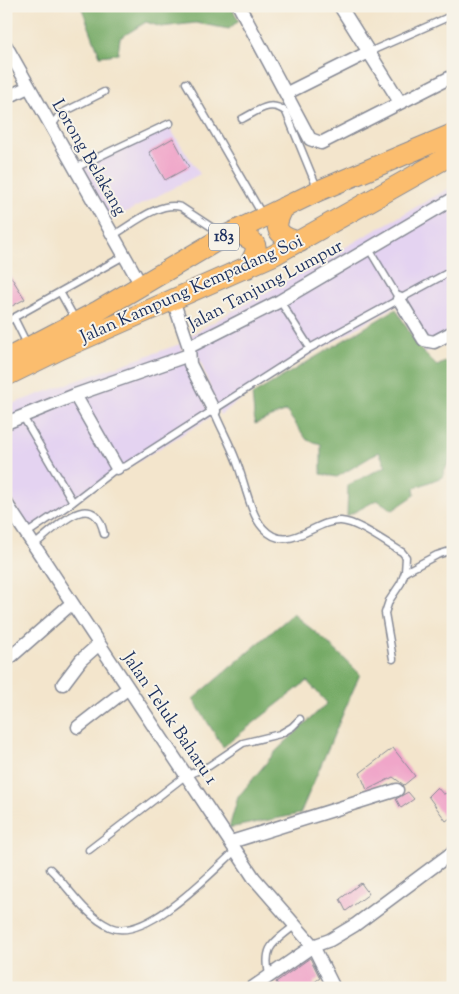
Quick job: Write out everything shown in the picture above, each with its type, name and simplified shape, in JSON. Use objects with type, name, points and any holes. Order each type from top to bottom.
[{"type":"highway","name":"Jalan Kampung Kempadang Soi","points":[[6,360],[77,322],[230,234],[284,206],[453,134]]},
{"type":"highway","name":"Jalan Kampung Kempadang Soi","points":[[6,376],[61,349],[247,268],[300,242],[453,154]]},
{"type":"highway","points":[[284,206],[276,222],[278,231],[286,238],[300,242]]},
{"type":"highway","points":[[230,234],[250,238],[256,244],[256,252],[247,268]]},
{"type":"street","points":[[239,6],[310,139],[321,143],[453,76]]},
{"type":"street","points":[[340,6],[400,102]]},
{"type":"street","name":"Lorong Belakang","points":[[6,46],[50,128],[75,168],[141,285]]},
{"type":"street","points":[[287,93],[369,52]]},
{"type":"street","points":[[6,98],[28,87]]},
{"type":"street","name":"Jalan Tanjung Lumpur","points":[[173,300],[189,351],[280,301],[453,199]]},
{"type":"street","points":[[399,299],[424,340],[434,342],[453,332]]},
{"type":"street","points":[[6,423],[22,415],[189,351],[190,364],[214,411]]},
{"type":"street","points":[[75,395],[117,468]]},
{"type":"street","name":"Jalan Teluk Baharu 1","points":[[6,504],[254,878],[313,946],[334,988]]},
{"type":"street","points":[[6,661],[71,604]]},
{"type":"street","points":[[63,684],[81,660],[98,645]]},
{"type":"street","points":[[78,727],[127,688]]},
{"type":"street","points":[[233,847],[397,790]]},
{"type":"street","points":[[252,988],[313,946],[342,933],[453,852]]},
{"type":"lane","points":[[369,52],[453,15]]},
{"type":"lane","points":[[186,83],[264,217]]},
{"type":"lane","points":[[50,128],[60,114],[104,92]]},
{"type":"lane","points":[[242,119],[270,105],[278,105],[286,112],[318,191]]},
{"type":"lane","points":[[75,168],[170,123]]},
{"type":"lane","points":[[112,236],[162,207],[174,205],[230,234]]},
{"type":"lane","points":[[369,249],[399,299]]},
{"type":"lane","points":[[6,322],[124,256]]},
{"type":"lane","points":[[26,534],[73,502],[117,468],[126,466],[310,348],[453,270]]},
{"type":"lane","points":[[60,292],[77,322]]},
{"type":"lane","points":[[280,301],[310,348]]},
{"type":"lane","points":[[14,318],[29,348]]},
{"type":"lane","points":[[214,411],[236,460],[262,528],[279,539],[288,539],[339,520],[349,522],[402,552],[406,557],[405,572],[401,583],[389,601],[385,613],[393,659]]},
{"type":"lane","points":[[22,415],[73,502]]},
{"type":"lane","points":[[34,545],[79,511],[86,510],[99,516],[104,534]]},
{"type":"lane","points":[[405,572],[437,555],[453,550]]},
{"type":"lane","points":[[89,850],[185,776],[209,766],[244,743],[280,734],[292,727],[300,719]]},
{"type":"lane","points":[[50,868],[80,904],[111,928],[134,928],[149,923],[193,890],[233,847]]},
{"type":"lane","points":[[269,975],[266,959],[268,951],[294,926]]},
{"type":"shaded area","points":[[169,127],[200,174],[111,220],[82,169]]},
{"type":"shaded area","points":[[453,186],[453,336],[425,353],[397,305],[263,382],[220,415],[191,335]]},
{"type":"shaded area","points":[[180,344],[211,417],[102,483],[32,533],[6,491],[6,406]]},
{"type":"green space","points":[[81,6],[230,6],[239,20],[229,29],[196,23],[161,27],[146,22],[120,38],[118,54],[100,56]]},
{"type":"green space","points":[[396,309],[418,347],[437,366],[453,358],[453,452],[442,477],[414,488],[415,495],[393,510],[377,500],[347,516],[348,485],[386,466],[379,452],[337,477],[321,474],[321,444],[307,440],[286,411],[255,424],[252,395]]},
{"type":"green space","points":[[293,614],[325,640],[360,674],[300,814],[229,828],[238,797],[276,751],[327,703],[307,681],[223,747],[193,699]]},
{"type":"building","points":[[173,138],[189,167],[165,180],[149,152]]},
{"type":"building","points":[[6,269],[25,299],[12,306],[6,298]]},
{"type":"building","points":[[393,748],[415,776],[404,785],[393,777],[367,790],[360,773]]},
{"type":"building","points":[[437,787],[443,794],[453,792],[453,816],[446,821],[428,796]]},
{"type":"building","points":[[408,792],[414,799],[401,808],[396,799]]},
{"type":"building","points":[[361,883],[369,894],[346,911],[340,899]]},
{"type":"building","points":[[310,958],[320,978],[313,983],[318,988],[280,988],[276,982]]}]
